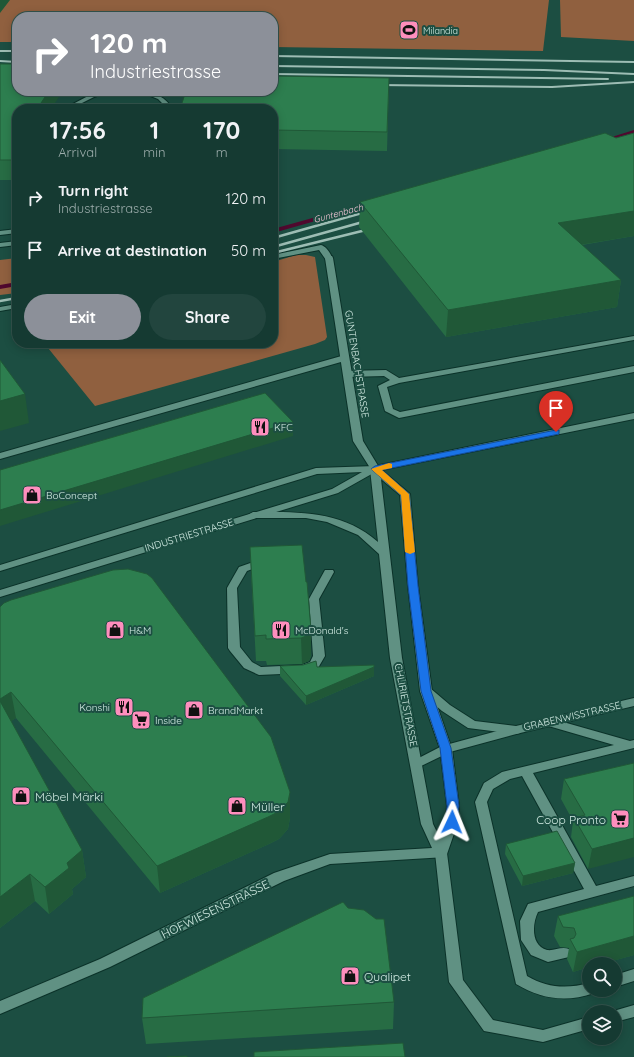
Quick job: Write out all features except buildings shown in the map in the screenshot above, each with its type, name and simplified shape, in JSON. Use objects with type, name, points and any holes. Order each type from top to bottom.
[{"type":"street","points":[[76,104],[92,96]]},
{"type":"street","points":[[155,96],[160,98],[166,104]]},
{"type":"street","points":[[0,234],[12,232]]},
{"type":"street","points":[[0,245],[12,244]]},
{"type":"street","name":"GUNTENBACHSTRASSE","points":[[278,256],[321,247],[329,258],[358,441],[375,469]]},
{"type":"street","points":[[0,309],[12,307]]},
{"type":"street","points":[[634,338],[397,381],[382,386],[389,411],[399,415],[634,369]]},
{"type":"street","points":[[0,456],[345,358]]},
{"type":"street","points":[[347,374],[386,372],[397,381]]},
{"type":"street","name":"INDUSTRIESTRASSE","points":[[0,568],[316,471],[375,469],[634,416]]},
{"type":"street","name":"INDUSTRIESTRASSE","points":[[0,594],[335,491],[375,469]]},
{"type":"street","name":"CHLIRIETSTRASSE","points":[[375,469],[396,658],[417,764],[419,788],[427,824],[441,853],[456,982],[489,1026],[543,1036],[582,1026]]},
{"type":"street","name":"CHLIRIETSTRASSE","points":[[375,469],[405,494],[413,586],[426,691],[446,748],[453,806],[452,822],[441,853]]},
{"type":"street","points":[[253,515],[306,515],[330,520],[362,533],[385,554]]},
{"type":"street","points":[[272,558],[243,569],[232,588],[234,648],[248,665],[259,671],[303,669],[314,665],[319,656],[314,599],[329,572]]},
{"type":"street","name":"GRABENWISSTRASSE","points":[[426,691],[446,708],[472,725],[516,730],[634,702]]},
{"type":"street","points":[[549,722],[632,745]]},
{"type":"street","points":[[417,764],[446,748],[516,730]]},
{"type":"street","points":[[582,991],[552,993],[534,988],[521,980],[481,802],[488,786],[506,775],[632,745]]},
{"type":"street","points":[[526,771],[593,892]]},
{"type":"street","name":"HOFWIESENSTRASSE","points":[[0,1008],[105,963],[279,877],[330,859],[441,853]]},
{"type":"street","points":[[564,953],[548,956],[536,952],[528,940],[527,921],[533,908],[634,881]]},
{"type":"street","points":[[622,979],[634,975]]},
{"type":"street","points":[[622,1014],[634,1011]]},
{"type":"shaded area","name":"Milandia","points":[[0,0],[549,0],[543,51],[278,47],[278,12],[12,12],[12,42],[0,42]]},
{"type":"shaded area","points":[[560,0],[634,0],[634,41],[561,37]]},
{"type":"shaded area","points":[[296,255],[315,257],[327,337],[325,340],[95,406],[48,348],[278,348],[278,260]]},
{"type":"shaded area","points":[[12,259],[12,294],[0,295],[0,260]]},
{"type":"waterway","name":"Guntenbach","points":[[602,141],[634,132]]},
{"type":"waterway","name":"Guntenbach","points":[[278,230],[370,204]]},
{"type":"waterway","name":"Guntenbach","points":[[0,287],[12,285]]},
{"type":"railway","points":[[0,51],[12,51]]},
{"type":"railway","points":[[278,56],[634,62]]},
{"type":"railway","points":[[0,61],[12,62]]},
{"type":"railway","points":[[278,66],[544,70],[634,74]]},
{"type":"railway","points":[[278,74],[608,79]]},
{"type":"railway","points":[[378,85],[552,87],[634,82]]},
{"type":"railway","points":[[278,237],[369,211]]},
{"type":"railway","points":[[278,246],[370,220]]},
{"type":"railway","points":[[278,252],[362,231]]},
{"type":"railway","points":[[0,301],[12,299]]},
{"type":"slow traffic","points":[[389,466],[375,469],[405,494],[410,552]]},
{"type":"place","name":"Milandia","points":[[409,30]]},
{"type":"place","name":"KFC","points":[[260,427]]},
{"type":"place","name":"BoConcept","points":[[32,495]]},
{"type":"place","name":"H&M","points":[[115,630]]},
{"type":"place","name":"McDonald's","points":[[281,630]]},
{"type":"place","name":"Konshi","points":[[124,707]]},
{"type":"place","name":"BrandMarkt","points":[[194,710]]},
{"type":"place","name":"Inside","points":[[141,720]]},
{"type":"place","name":"Möbel Märki","points":[[21,796]]},
{"type":"place","name":"Müller","points":[[237,806]]},
{"type":"place","name":"Coop Pronto","points":[[620,819]]},
{"type":"place","name":"Qualipet","points":[[350,976]]},
{"type":"route","points":[[452,822],[453,806],[446,748],[426,691],[413,586],[405,494],[375,469],[556,432]]}]
